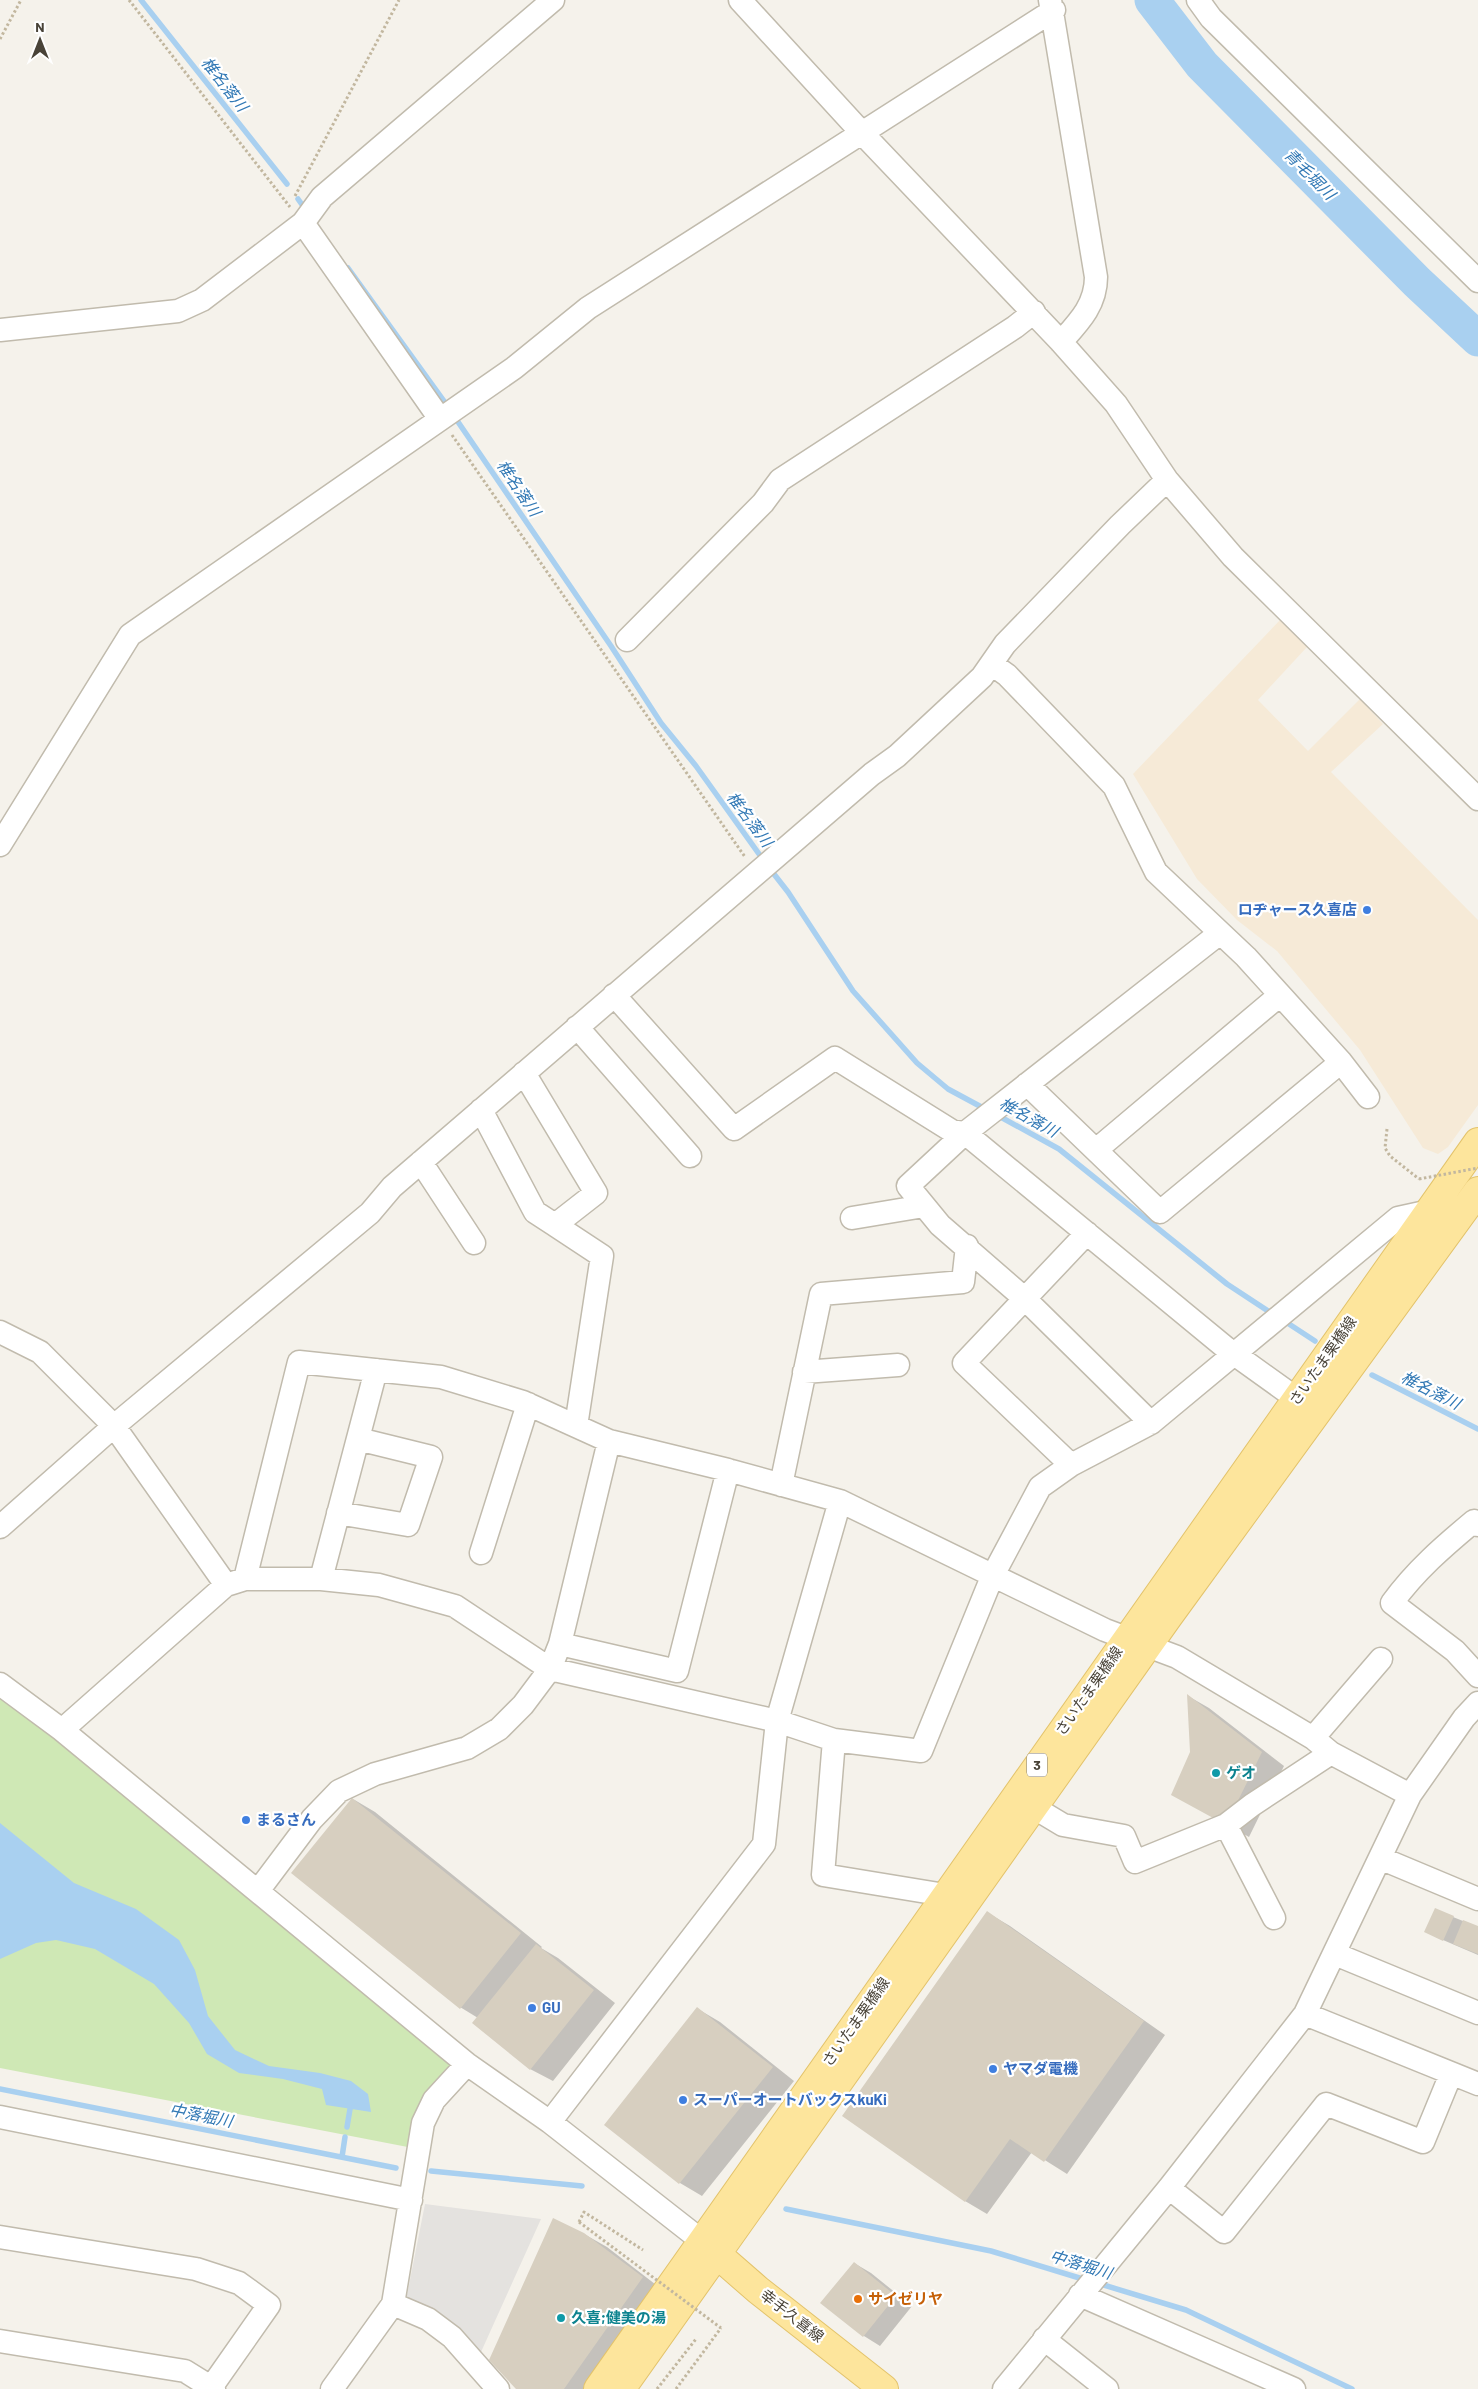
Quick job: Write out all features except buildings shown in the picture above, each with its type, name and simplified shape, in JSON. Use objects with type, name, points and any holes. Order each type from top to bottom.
[{"type":"main road","name":"さいたま栗橋線","points":[[598,2389],[709,2247],[1033,1808],[1137,1642],[1297,1398],[1478,1142]]},
{"type":"main road","name":"さいたま栗橋線","points":[[621,2389],[709,2247],[945,1895],[1478,1190]]},
{"type":"main road","name":"幸手久喜線","points":[[709,2247],[758,2290],[884,2389]]},
{"type":"street","points":[[0,330],[178,311],[190,308],[296,214],[322,197],[553,0]]},
{"type":"street","points":[[740,0],[862,133],[1034,312],[1116,404],[1167,480],[1234,557],[1478,799]]},
{"type":"street","points":[[1198,0],[1211,18],[1478,281]]},
{"type":"street","points":[[0,845],[130,635],[514,368],[588,308],[862,133],[1052,5],[1096,277],[1096,289],[1091,305],[1061,342]]},
{"type":"street","points":[[296,214],[440,418]]},
{"type":"street","points":[[627,640],[763,503],[780,480],[1006,333],[1034,312]]},
{"type":"street","points":[[0,1527],[114,1426],[370,1213],[392,1187],[756,873],[872,774],[897,756],[992,665],[1005,644],[1120,525],[1167,480]]},
{"type":"street","points":[[992,665],[1007,675],[1114,786],[1156,872],[1220,933],[1280,995],[1342,1062],[1368,1098]]},
{"type":"street","points":[[1152,1423],[1024,1298],[967,1246],[940,1225],[908,1186],[965,1133],[1220,933]]},
{"type":"street","points":[[1096,1150],[1280,995]]},
{"type":"street","points":[[614,996],[734,1128],[835,1058],[952,1131],[965,1133],[1234,1354],[1297,1398]]},
{"type":"street","points":[[577,1027],[690,1156]]},
{"type":"street","points":[[1027,1084],[1160,1212],[1342,1062]]},
{"type":"street","points":[[524,1073],[596,1193],[555,1225]]},
{"type":"street","points":[[481,1110],[535,1212],[602,1256],[576,1426]]},
{"type":"street","points":[[421,1162],[474,1243]]},
{"type":"street","points":[[852,1218],[924,1206]]},
{"type":"street","points":[[235,1582],[321,1579],[379,1585],[456,1606],[550,1669],[777,1721],[834,1740],[921,1751],[992,1577],[1040,1487],[1070,1465],[1152,1423],[1398,1218],[1430,1211]]},
{"type":"street","points":[[1070,1465],[964,1363],[1087,1234]]},
{"type":"street","points":[[780,1484],[821,1294],[963,1282],[967,1246]]},
{"type":"street","points":[[0,1332],[40,1352],[114,1426],[235,1582]]},
{"type":"street","points":[[62,1730],[235,1582],[299,1362],[441,1377],[528,1404],[609,1441],[728,1470],[840,1501],[992,1577],[1137,1642],[1178,1657],[1313,1738],[1331,1753],[1410,1795]]},
{"type":"street","points":[[804,1372],[898,1365]]},
{"type":"street","points":[[321,1579],[376,1370]]},
{"type":"street","points":[[482,1552],[528,1404]]},
{"type":"street","points":[[338,1513],[408,1525],[431,1457],[358,1439]]},
{"type":"street","points":[[258,1892],[312,1819],[340,1791],[375,1774],[467,1748],[499,1729],[523,1705],[550,1669],[560,1644],[609,1441]]},
{"type":"street","points":[[560,1644],[677,1671],[728,1470]]},
{"type":"street","points":[[550,2122],[764,1844],[777,1721],[840,1501]]},
{"type":"street","points":[[1478,1525],[1474,1521],[1437,1552],[1409,1580],[1392,1603],[1455,1651],[1478,1676]]},
{"type":"street","points":[[1313,1738],[1381,1659]]},
{"type":"street","points":[[0,1684],[62,1730],[467,2064],[550,2122],[709,2247]]},
{"type":"street","points":[[1010,2387],[1044,2339],[1169,2188],[1305,2014],[1410,1795],[1464,1718],[1478,1703]]},
{"type":"street","points":[[834,1740],[823,1876],[945,1895]]},
{"type":"street","points":[[1033,1808],[1063,1825],[1124,1836],[1135,1862],[1226,1826],[1252,1804],[1331,1753]]},
{"type":"street","points":[[1226,1826],[1274,1918]]},
{"type":"street","points":[[1380,1858],[1478,1900]]},
{"type":"street","points":[[1335,1954],[1478,2013]]},
{"type":"street","points":[[1305,2014],[1478,2084]]},
{"type":"street","points":[[332,2389],[392,2304],[423,2123],[434,2100],[467,2064]]},
{"type":"street","points":[[1169,2188],[1224,2232],[1326,2104],[1423,2142],[1451,2074]]},
{"type":"street","points":[[0,2117],[411,2200]]},
{"type":"street","points":[[0,2237],[196,2269],[239,2283],[269,2305],[212,2388],[185,2371],[0,2340]]},
{"type":"street","points":[[1080,2294],[1291,2389]]},
{"type":"street","points":[[392,2304],[428,2319],[452,2337],[498,2389]]},
{"type":"street","points":[[1044,2339],[1107,2389]]},
{"type":"path","points":[[0,40],[21,0]]},
{"type":"path","points":[[129,0],[296,214],[399,0]]},
{"type":"path","points":[[440,418],[756,873]]},
{"type":"path","points":[[1387,1129],[1385,1148],[1390,1156],[1420,1179],[1478,1168]]},
{"type":"path","points":[[642,2250],[584,2212],[579,2222],[721,2328],[676,2389]]},
{"type":"path","points":[[657,2389],[696,2339]]},
{"type":"shaded area","points":[[1280,620],[1307,647],[1258,700],[1308,751],[1360,699],[1383,724],[1331,772],[1478,920],[1478,1105],[1448,1147],[1438,1154],[1423,1148],[1360,1050],[1277,951],[1237,920],[1197,879],[1133,774]]},
{"type":"shaded area","points":[[425,2204],[541,2219],[481,2352],[447,2320],[406,2300]]},
{"type":"green space","points":[[0,1684],[467,2064],[418,2149],[0,2068]]},
{"type":"water","points":[[0,1823],[74,1883],[136,1909],[179,1940],[195,1970],[208,2016],[235,2050],[269,2066],[320,2073],[351,2081],[368,2094],[371,2112],[326,2105],[322,2089],[283,2079],[239,2073],[207,2054],[189,2023],[154,1984],[95,1949],[56,1940],[36,1943],[0,1959]]},
{"type":"waterway","name":"椎名落川","points":[[141,0],[287,184]]},
{"type":"waterway","name":"青毛堀川","points":[[1152,0],[1202,65],[1417,282],[1478,339]]},
{"type":"waterway","name":"椎名落川","points":[[298,199],[303,206]]},
{"type":"waterway","name":"椎名落川","points":[[348,268],[449,408]]},
{"type":"waterway","name":"椎名落川","points":[[454,416],[611,646],[661,723],[696,766],[764,861]]},
{"type":"waterway","name":"椎名落川","points":[[770,869],[788,892],[853,991],[917,1063],[948,1089],[987,1110]]},
{"type":"waterway","name":"椎名落川","points":[[997,1115],[1059,1149],[1227,1284],[1271,1313]]},
{"type":"waterway","name":"椎名落川","points":[[1289,1324],[1315,1341]]},
{"type":"waterway","name":"椎名落川","points":[[1372,1375],[1478,1429]]},
{"type":"waterway","name":"中落堀川","points":[[0,2089],[396,2168]]},
{"type":"waterway","points":[[347,2127],[350,2109]]},
{"type":"waterway","points":[[342,2157],[345,2137]]},
{"type":"waterway","name":"中落堀川","points":[[431,2171],[582,2186]]},
{"type":"waterway","name":"中落堀川","points":[[786,2209],[991,2251],[1086,2280]]},
{"type":"waterway","name":"中落堀川","points":[[1097,2283],[1186,2310],[1352,2389]]},
{"type":"place","name":"ロヂャース久喜店","points":[[1367,910]]},
{"type":"place","name":"ゲオ","points":[[1216,1773]]},
{"type":"place","name":"まるさん","points":[[246,1820]]},
{"type":"place","name":"GU","points":[[532,2008]]},
{"type":"place","name":"ヤマダ電機","points":[[993,2069]]},
{"type":"place","name":"スーパーオートバックスkuKi","points":[[683,2100]]},
{"type":"place","name":"サイゼリヤ","points":[[858,2299]]},
{"type":"place","name":"久喜;健美の湯","points":[[561,2318]]}]
